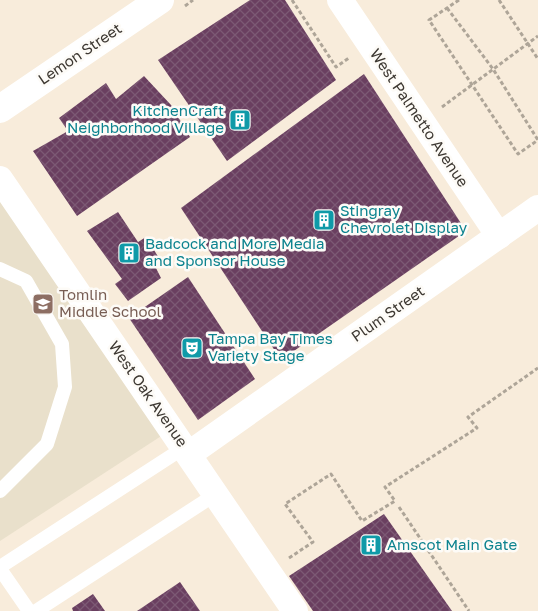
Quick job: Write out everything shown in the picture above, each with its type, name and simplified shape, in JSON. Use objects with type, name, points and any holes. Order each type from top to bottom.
[{"type":"street","name":"Lemon Street","points":[[0,109],[160,0]]},
{"type":"street","name":"West Palmetto Avenue","points":[[340,0],[499,236]]},
{"type":"street","name":"West Oak Avenue","points":[[0,179],[187,450],[295,611]]},
{"type":"street","name":"Plum Street","points":[[187,450],[538,208]]},
{"type":"lane","points":[[0,270],[26,281],[62,344],[65,387],[47,444],[0,491]]},
{"type":"lane","points":[[29,611],[0,568],[187,450]]},
{"type":"lane","points":[[36,611],[216,494]]},
{"type":"path","points":[[447,8],[493,69],[538,140],[518,154],[429,20],[447,8],[459,0]]},
{"type":"path","points":[[499,0],[538,59]]},
{"type":"path","points":[[422,122],[538,36]]},
{"type":"path","points":[[288,558],[313,542],[285,504],[331,474],[362,521],[395,501],[385,487],[477,428],[468,417],[538,368]]},
{"type":"path","points":[[399,507],[469,611]]},
{"type":"shaded area","name":"Tomlin Middle School","points":[[0,179],[172,429],[0,541]]},
{"type":"building","name":"KitchenCraft Neighborhood Village","points":[[250,0],[285,0],[336,80],[227,161],[158,60]]},
{"type":"building","name":"Stingray Chevrolet Display","points":[[364,74],[466,231],[281,360],[181,208]]},
{"type":"building","points":[[144,76],[171,105],[190,137],[77,216],[33,151],[68,131],[59,118],[106,83],[116,99]]},
{"type":"building","name":"Badcock and More Media and Sponsor House","points":[[118,212],[138,242],[146,237],[162,263],[156,268],[161,278],[128,301],[115,284],[122,279],[87,231]]},
{"type":"building","name":"Tampa Bay Times Variety Stage","points":[[188,277],[255,379],[198,420],[129,318]]},
{"type":"building","name":"Amscot Main Gate","points":[[384,514],[452,611],[313,611],[289,576]]},
{"type":"building","points":[[180,582],[200,611],[137,611]]},
{"type":"building","points":[[93,594],[105,611],[73,611],[72,608]]},
{"type":"place","name":"KitchenCraft Neighborhood Village","points":[[240,120]]},
{"type":"place","name":"Stingray Chevrolet Display","points":[[324,220]]},
{"type":"place","name":"Badcock and More Media and Sponsor House","points":[[129,253]]},
{"type":"place","name":"Tomlin Middle School","points":[[43,304]]},
{"type":"place","name":"Tampa Bay Times Variety Stage","points":[[192,348]]},
{"type":"place","name":"Amscot Main Gate","points":[[371,545]]}]
